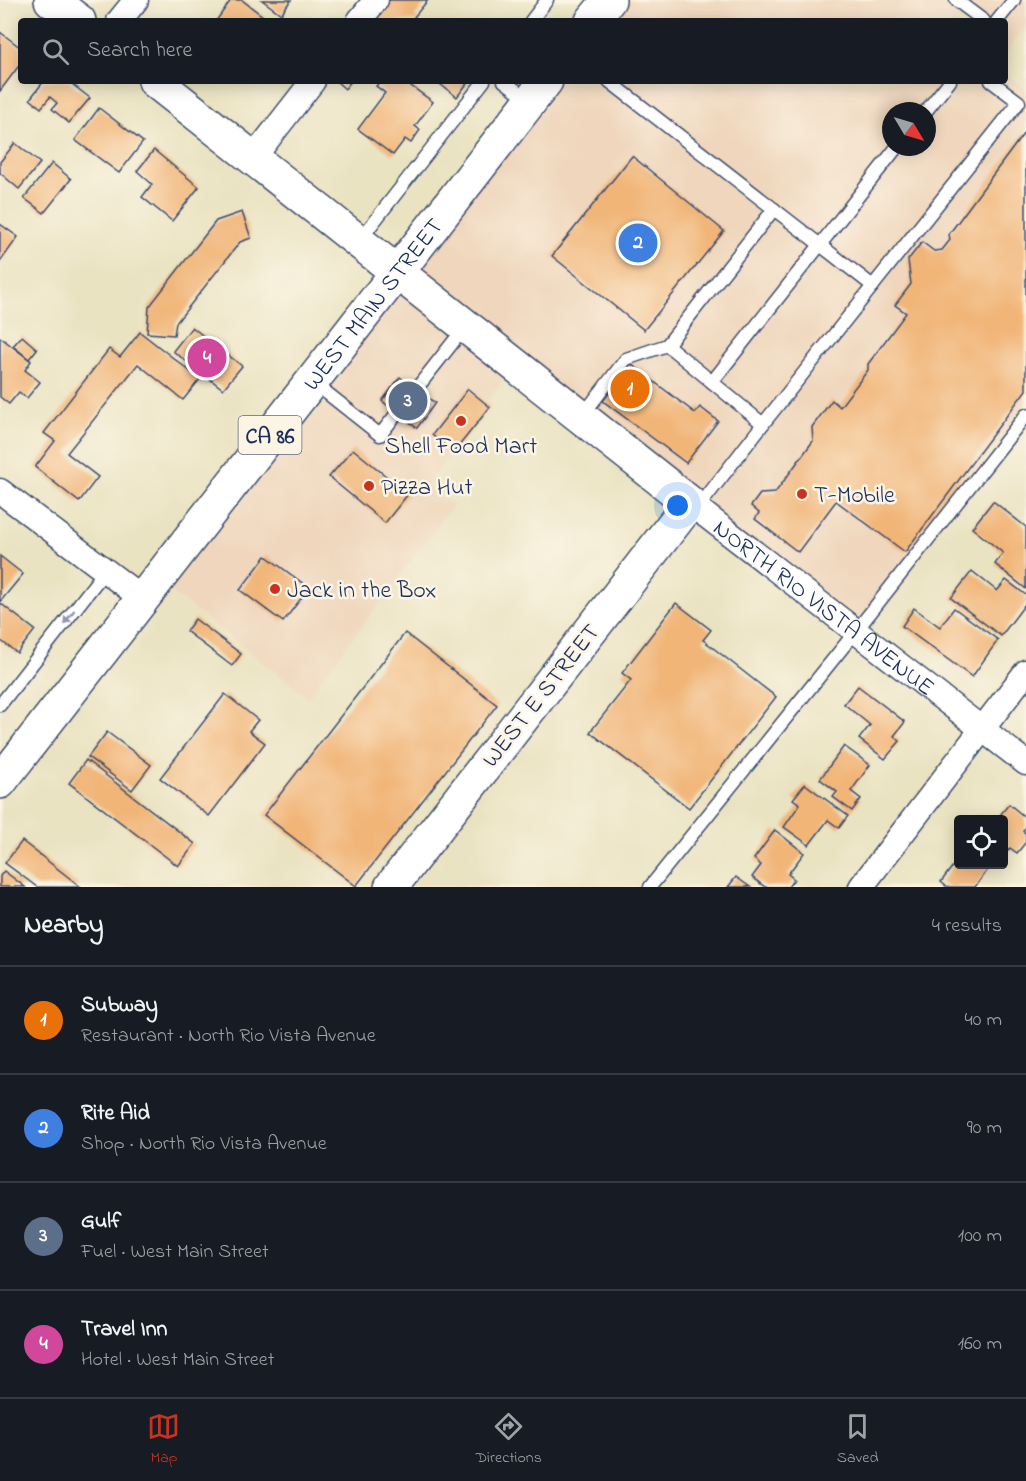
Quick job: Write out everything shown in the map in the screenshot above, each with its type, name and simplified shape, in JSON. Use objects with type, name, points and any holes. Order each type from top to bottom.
[{"type":"main road","points":[[51,0],[75,18]]},
{"type":"main road","points":[[594,18],[609,0]]},
{"type":"main road","name":"NORTH RIO VISTA AVENUE","points":[[159,84],[694,506]]},
{"type":"main road","name":"WEST MAIN STREET","points":[[0,782],[538,91]]},
{"type":"main road","name":"WEST E STREET","points":[[391,887],[694,506]]},
{"type":"street","points":[[121,18],[136,0]]},
{"type":"street","points":[[361,18],[376,0]]},
{"type":"street","points":[[253,158],[311,84]]},
{"type":"street","points":[[0,491],[143,599]]},
{"type":"street","name":"NORTH RIO VISTA AVENUE","points":[[694,506],[1026,763]]},
{"type":"street","points":[[861,887],[1026,672]]},
{"type":"lane","points":[[533,18],[547,0]]},
{"type":"lane","points":[[956,0],[980,18]]},
{"type":"lane","points":[[999,18],[1014,0]]},
{"type":"lane","points":[[359,241],[482,84]]},
{"type":"lane","points":[[514,84],[538,91]]},
{"type":"lane","points":[[613,84],[873,286]]},
{"type":"lane","points":[[933,102],[948,84]]},
{"type":"lane","points":[[694,506],[763,424],[1019,102],[995,84]]},
{"type":"lane","points":[[712,382],[890,156]]},
{"type":"lane","points":[[582,417],[626,359],[668,345],[774,209]]},
{"type":"lane","points":[[312,381],[380,435],[466,326]]},
{"type":"lane","points":[[668,345],[763,424]]},
{"type":"lane","points":[[650,887],[1026,415]]},
{"type":"lane","points":[[0,705],[105,571]]},
{"type":"shaded area","points":[[604,0],[1026,0],[1026,27],[1008,50],[1008,18],[590,18]]},
{"type":"shaded area","points":[[1008,75],[1026,89],[1026,403],[856,631],[515,364],[427,486],[453,505],[308,697],[157,581],[540,84],[1008,84]]},
{"type":"building","points":[[231,0],[242,0],[264,17],[263,18],[218,18]]},
{"type":"building","points":[[262,0],[291,0],[281,14]]},
{"type":"building","points":[[389,0],[428,0],[414,17],[416,18],[374,18]]},
{"type":"building","points":[[0,32],[18,46],[18,67],[0,91]]},
{"type":"building","points":[[42,84],[72,84],[90,98],[69,123],[52,109],[57,103],[50,97],[41,108],[30,99]]},
{"type":"building","points":[[339,84],[349,84],[345,89]]},
{"type":"building","points":[[378,84],[408,84],[433,102],[415,126],[420,130],[411,143],[405,139],[393,155],[358,129],[385,93],[376,86]]},
{"type":"building","points":[[440,84],[467,84],[457,97]]},
{"type":"building","points":[[99,108],[143,142],[119,173],[75,140]]},
{"type":"building","points":[[1024,133],[1026,135],[1026,390],[905,552],[836,501],[798,552],[755,519],[759,513],[751,506],[760,494],[775,493],[813,441],[812,427],[832,400],[840,407],[906,313],[895,305],[911,284],[908,260],[922,242],[934,251],[942,250],[950,240],[949,234]]},
{"type":"building","points":[[15,143],[40,163],[19,189],[0,173],[0,162]]},
{"type":"building","points":[[154,150],[199,187],[172,221],[142,197],[152,184],[137,171]]},
{"type":"building","points":[[632,156],[724,231],[644,330],[552,256]]},
{"type":"building","points":[[52,163],[71,179],[44,213],[24,198]]},
{"type":"building","points":[[242,212],[251,238],[240,242],[176,323],[174,335],[147,333],[149,307],[216,221]]},
{"type":"building","points":[[0,224],[18,237],[0,262]]},
{"type":"building","points":[[192,327],[242,366],[223,389],[173,351]]},
{"type":"building","points":[[140,332],[200,379],[183,400],[138,364],[67,453],[98,477],[79,502],[35,467],[55,441],[44,433],[109,349],[120,357]]},
{"type":"building","points":[[22,336],[37,349],[29,359],[13,346]]},
{"type":"building","points":[[0,337],[31,361],[25,370],[40,382],[27,398],[19,392],[9,404],[0,397]]},
{"type":"building","points":[[631,364],[695,413],[700,407],[718,421],[686,463],[603,401]]},
{"type":"building","points":[[400,377],[435,403],[417,428],[382,401]]},
{"type":"building","name":"Shell Food Mart","points":[[468,389],[490,407],[454,452],[432,435]]},
{"type":"building","name":"Pizza Hut","points":[[353,449],[408,494],[385,523],[329,477]]},
{"type":"building","points":[[993,501],[1026,527],[1026,589],[995,564],[1003,553],[972,528]]},
{"type":"building","points":[[0,556],[23,574],[0,602]]},
{"type":"building","name":"Jack in the Box","points":[[266,556],[309,588],[283,622],[240,590]]},
{"type":"building","points":[[972,571],[997,591],[1006,580],[1026,595],[1026,603],[1001,636],[951,598]]},
{"type":"building","points":[[0,603],[35,630],[17,653],[0,640]]},
{"type":"building","points":[[676,603],[711,630],[703,640],[776,697],[689,808],[590,732],[631,680],[622,673]]},
{"type":"building","points":[[914,608],[940,627],[954,608],[998,640],[972,677],[902,626]]},
{"type":"building","points":[[195,619],[241,654],[232,666],[186,631]]},
{"type":"building","points":[[405,633],[497,705],[356,886],[264,815]]},
{"type":"building","points":[[858,686],[905,722],[894,736],[900,741],[885,759],[859,739],[870,725],[844,704]]},
{"type":"building","points":[[225,694],[258,720],[249,731],[265,743],[209,816],[160,778]]},
{"type":"building","points":[[107,732],[151,765],[132,790],[88,757]]},
{"type":"building","points":[[844,746],[870,765],[851,791],[861,799],[852,811],[833,797],[837,792],[820,779]]},
{"type":"building","points":[[86,760],[195,844],[178,866],[69,783]]},
{"type":"building","points":[[805,784],[848,816],[839,828],[828,820],[809,845],[784,827],[800,804],[793,799]]},
{"type":"building","points":[[1009,804],[1026,818],[1026,827],[1023,831],[1026,834],[1026,842],[1017,853],[1010,848],[1008,851],[1008,815],[1000,815]]},
{"type":"building","points":[[775,830],[804,853],[788,874],[794,879],[788,887],[765,887],[752,877],[761,865],[754,859]]},
{"type":"building","points":[[22,841],[81,887],[37,887],[5,863]]},
{"type":"building","points":[[954,864],[954,869],[988,869],[975,887],[947,887],[941,882]]},
{"type":"building","points":[[4,871],[25,887],[0,887],[0,876]]},
{"type":"building","points":[[736,877],[750,887],[728,887]]},
{"type":"place","name":"Rite Aid","points":[[638,243]]},
{"type":"place","name":"Travel Inn","points":[[207,358]]},
{"type":"place","name":"Subway","points":[[630,389]]},
{"type":"place","name":"Gulf","points":[[408,401]]},
{"type":"place","name":"Shell Food Mart","points":[[461,421]]},
{"type":"place","name":"Pizza Hut","points":[[369,486]]},
{"type":"place","name":"T-Mobile","points":[[802,494]]},
{"type":"place","name":"Jack in the Box","points":[[275,589]]}]
